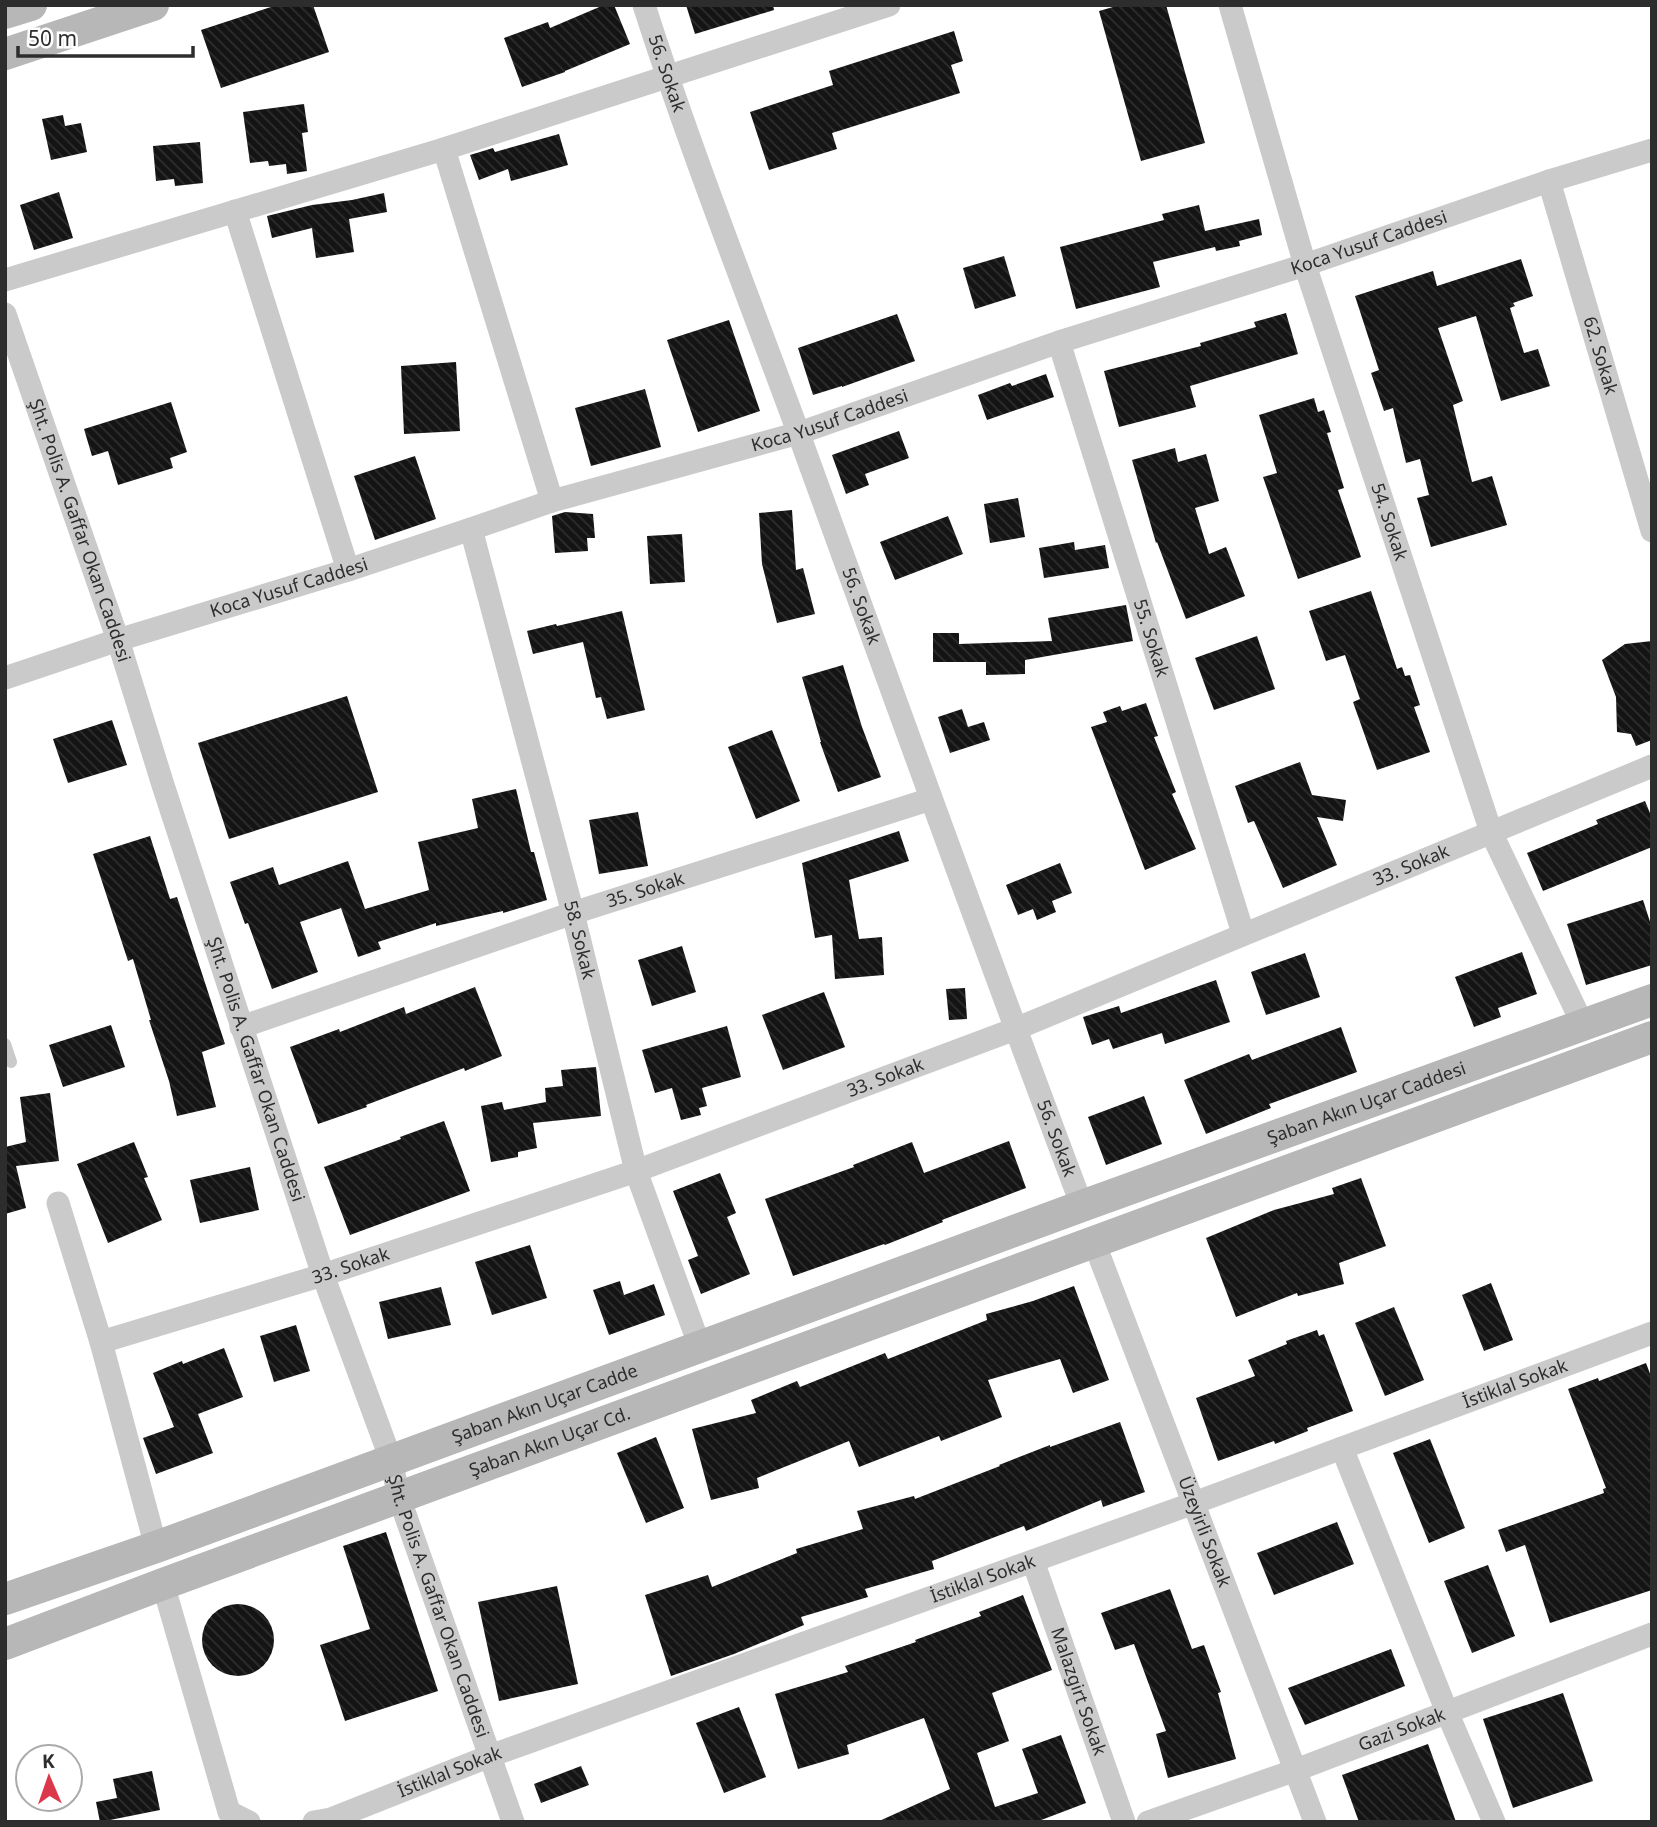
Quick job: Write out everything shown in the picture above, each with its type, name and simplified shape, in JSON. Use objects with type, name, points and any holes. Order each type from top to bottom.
[{"type":"main road","points":[[5,13],[31,5]]},
{"type":"main road","points":[[5,54],[153,5]]},
{"type":"main road","name":"Şaban Akın Uçar Caddesi","points":[[1082,1206],[1652,1000]]},
{"type":"main road","name":"Şaban Akın Uçar Caddesi","points":[[1094,1241],[1652,1037]]},
{"type":"main road","points":[[1082,1206],[1094,1241]]},
{"type":"main road","name":"Şaban Akın Uçar Cadde","points":[[5,1599],[156,1547],[1082,1206]]},
{"type":"main road","name":"Şaban Akın Uçar Cd.","points":[[5,1644],[1094,1241]]},
{"type":"street","name":"56. Sokak","points":[[644,5],[667,77],[1082,1206]]},
{"type":"street","points":[[5,280],[444,149],[889,5]]},
{"type":"street","name":"54. Sokak","points":[[1230,5],[1305,265],[1491,832],[1583,1026]]},
{"type":"street","points":[[444,149],[552,501]]},
{"type":"street","name":"Koca Yusuf Caddesi","points":[[5,678],[118,640],[348,570],[552,501],[799,433],[1059,342],[1305,265],[1549,181],[1652,150]]},
{"type":"street","name":"62. Sokak","points":[[1549,181],[1652,531]]},
{"type":"street","points":[[235,211],[348,570]]},
{"type":"street","name":"Şht. Polis A. Gaffar Okan Caddesi","points":[[5,314],[118,640],[323,1275],[391,1460],[399,1497],[513,1822]]},
{"type":"street","name":"55. Sokak","points":[[1059,342],[1243,933]]},
{"type":"street","name":"58. Sokak","points":[[471,529],[573,913],[636,1171],[700,1347]]},
{"type":"street","name":"33. Sokak","points":[[101,1342],[323,1275],[636,1171],[1015,1029],[1652,766]]},
{"type":"street","name":"35. Sokak","points":[[241,1027],[573,913],[932,799]]},
{"type":"street","points":[[58,1203],[101,1342],[156,1547]]},
{"type":"street","name":"Üzeyirli Sokak","points":[[1094,1241],[1315,1822]]},
{"type":"street","name":"İstiklal Sokak","points":[[314,1822],[331,1819],[490,1756],[1194,1503],[1652,1333]]},
{"type":"street","points":[[1342,1448],[1447,1712],[1494,1822]]},
{"type":"street","name":"Malazgirt Sokak","points":[[1034,1560],[1124,1822]]},
{"type":"street","points":[[163,1584],[229,1812],[249,1822]]},
{"type":"street","name":"Gazi Sokak","points":[[1147,1822],[1296,1770],[1652,1634]]},
{"type":"lane","points":[[5,1044],[11,1062]]},
{"type":"building","points":[[277,5],[313,5],[329,52],[221,88],[201,30]]},
{"type":"building","points":[[604,5],[614,5],[630,44],[522,87],[504,38],[548,22],[550,28]]},
{"type":"building","points":[[686,5],[773,5],[774,10],[695,34]]},
{"type":"building","points":[[1120,5],[1166,5],[1205,143],[1141,161],[1099,11]]},
{"type":"building","points":[[954,31],[963,61],[951,65],[960,93],[832,133],[837,149],[769,170],[750,112],[833,85],[829,71]]},
{"type":"building","points":[[304,104],[308,132],[302,133],[307,171],[287,174],[286,164],[269,166],[268,161],[250,163],[243,112]]},
{"type":"building","points":[[63,115],[65,126],[81,123],[87,152],[51,160],[42,119]]},
{"type":"building","points":[[559,134],[568,165],[511,181],[508,169],[479,180],[470,155],[493,148],[495,152]]},
{"type":"building","points":[[200,142],[203,183],[175,186],[174,179],[156,181],[153,146]]},
{"type":"building","points":[[59,192],[73,238],[34,250],[20,205]]},
{"type":"building","points":[[384,193],[387,212],[349,219],[354,252],[316,258],[312,228],[272,238],[267,216],[312,205]]},
{"type":"building","points":[[1199,205],[1205,231],[1259,219],[1262,235],[1239,241],[1240,246],[1216,251],[1215,247],[1153,262],[1160,287],[1076,309],[1060,247],[1164,220],[1162,214]]},
{"type":"building","points":[[1004,256],[1016,296],[975,309],[963,268]]},
{"type":"building","points":[[1521,259],[1533,296],[1513,303],[1515,306],[1510,308],[1524,353],[1538,349],[1550,386],[1501,401],[1476,316],[1438,328],[1463,401],[1453,405],[1472,482],[1492,476],[1507,525],[1431,547],[1417,498],[1429,495],[1420,459],[1406,463],[1393,408],[1384,411],[1371,373],[1379,370],[1355,296],[1433,271],[1437,286]]},
{"type":"building","points":[[1286,313],[1298,354],[1190,386],[1196,407],[1119,427],[1104,371],[1201,346],[1200,343],[1256,327],[1254,322]]},
{"type":"building","points":[[897,314],[915,361],[813,395],[798,348]]},
{"type":"building","points":[[729,320],[760,411],[698,432],[667,340]]},
{"type":"building","points":[[456,362],[460,431],[404,434],[401,366]]},
{"type":"building","points":[[1046,374],[1054,397],[987,420],[978,395]]},
{"type":"building","points":[[645,389],[661,447],[591,466],[575,408]]},
{"type":"building","points":[[1314,398],[1318,412],[1324,410],[1331,432],[1327,433],[1344,488],[1338,490],[1361,557],[1298,579],[1263,477],[1277,473],[1259,415]]},
{"type":"building","points":[[171,402],[187,452],[170,458],[173,468],[118,485],[108,451],[92,456],[84,429]]},
{"type":"building","points":[[899,431],[909,458],[865,474],[869,485],[846,494],[832,455]]},
{"type":"building","points":[[1175,448],[1178,462],[1206,454],[1219,501],[1195,508],[1209,554],[1226,547],[1245,596],[1186,619],[1156,543],[1132,460]]},
{"type":"building","points":[[415,456],[436,519],[375,540],[354,476]]},
{"type":"building","points":[[1018,498],[1025,537],[990,543],[984,504]]},
{"type":"building","points":[[792,510],[796,570],[803,568],[815,614],[777,623],[762,564],[759,513]]},
{"type":"building","points":[[565,512],[593,514],[595,538],[587,538],[588,551],[555,553],[552,516]]},
{"type":"building","points":[[948,516],[963,554],[895,580],[880,542]]},
{"type":"building","points":[[682,534],[685,582],[650,584],[647,536]]},
{"type":"building","points":[[1074,542],[1075,550],[1105,545],[1109,568],[1044,578],[1039,548]]},
{"type":"building","points":[[1371,591],[1397,669],[1402,667],[1405,676],[1410,675],[1420,705],[1414,707],[1430,752],[1377,770],[1353,702],[1360,699],[1345,655],[1326,661],[1309,611]]},
{"type":"building","points":[[1126,605],[1133,641],[1025,660],[1025,674],[986,675],[986,662],[933,662],[933,633],[959,633],[959,644],[1052,641],[1048,618]]},
{"type":"building","points":[[622,611],[645,710],[607,719],[601,697],[596,698],[583,642],[533,654],[527,631]]},
{"type":"building","points":[[1257,636],[1275,689],[1214,710],[1195,658]]},
{"type":"building","points":[[1652,641],[1652,740],[1636,746],[1631,734],[1617,732],[1616,697],[1602,660],[1625,644]]},
{"type":"building","points":[[843,665],[881,777],[838,792],[820,742],[802,677]]},
{"type":"building","points":[[347,696],[378,792],[229,839],[198,743]]},
{"type":"building","points":[[1146,703],[1158,736],[1154,737],[1176,792],[1172,794],[1196,849],[1145,870],[1091,727],[1107,722],[1103,712],[1120,706],[1122,711]]},
{"type":"building","points":[[962,709],[968,727],[984,722],[990,740],[950,753],[938,717]]},
{"type":"building","points":[[112,720],[127,765],[68,783],[53,739]]},
{"type":"building","points":[[772,730],[800,801],[756,819],[728,747]]},
{"type":"building","points":[[1300,762],[1312,795],[1346,800],[1343,821],[1317,817],[1337,865],[1283,888],[1254,821],[1248,823],[1235,786]]},
{"type":"building","points":[[516,789],[531,852],[534,852],[547,900],[503,913],[436,926],[436,923],[378,942],[381,949],[358,957],[341,908],[300,922],[318,972],[272,989],[230,882],[273,867],[279,885],[348,861],[365,909],[429,890],[418,842],[478,828],[472,799]]},
{"type":"building","points":[[1645,801],[1652,818],[1652,847],[1543,891],[1527,853],[1598,824],[1596,820]]},
{"type":"building","points":[[638,812],[648,866],[599,874],[589,820]]},
{"type":"building","points":[[899,831],[909,861],[849,880],[859,939],[882,937],[884,975],[835,979],[832,935],[815,938],[802,863]]},
{"type":"building","points":[[150,836],[170,899],[177,897],[225,1044],[202,1052],[216,1107],[177,1116],[133,959],[128,961],[93,854]]},
{"type":"building","points":[[1060,863],[1072,893],[1052,901],[1056,912],[1037,920],[1033,909],[1018,915],[1006,885]]},
{"type":"building","points":[[1643,900],[1652,928],[1652,965],[1586,985],[1567,924]]},
{"type":"building","points":[[682,946],[696,992],[652,1006],[638,960]]},
{"type":"building","points":[[1522,952],[1537,994],[1498,1008],[1501,1017],[1474,1027],[1455,977]]},
{"type":"building","points":[[1305,953],[1320,997],[1266,1015],[1251,972]]},
{"type":"building","points":[[1216,980],[1230,1022],[1165,1044],[1162,1033],[1113,1049],[1109,1039],[1092,1045],[1083,1017],[1119,1006],[1121,1013]]},
{"type":"building","points":[[475,987],[502,1056],[318,1124],[290,1047],[339,1029],[340,1032],[404,1007],[406,1014]]},
{"type":"building","points":[[965,988],[967,1019],[949,1020],[946,989]]},
{"type":"building","points":[[824,992],[845,1047],[783,1070],[762,1015]]},
{"type":"building","points":[[111,1025],[125,1067],[63,1087],[49,1045]]},
{"type":"building","points":[[727,1026],[741,1077],[702,1088],[707,1106],[699,1108],[701,1115],[681,1120],[672,1088],[655,1093],[642,1050]]},
{"type":"building","points":[[1341,1027],[1357,1072],[1269,1104],[1271,1108],[1206,1134],[1184,1080],[1249,1054],[1252,1060]]},
{"type":"building","points":[[596,1067],[601,1116],[533,1123],[537,1148],[518,1152],[518,1157],[491,1162],[481,1106],[502,1102],[504,1110],[546,1102],[545,1088],[563,1086],[561,1070]]},
{"type":"building","points":[[50,1093],[59,1161],[16,1166],[26,1208],[5,1214],[5,1147],[26,1142],[20,1097]]},
{"type":"building","points":[[1144,1096],[1162,1144],[1106,1165],[1088,1117]]},
{"type":"building","points":[[444,1121],[470,1191],[350,1235],[324,1167]]},
{"type":"building","points":[[1009,1141],[1026,1188],[885,1245],[793,1276],[765,1199],[854,1167],[853,1165],[912,1142],[924,1173]]},
{"type":"building","points":[[134,1142],[148,1177],[144,1178],[162,1220],[108,1243],[77,1164]]},
{"type":"building","points":[[250,1167],[259,1210],[200,1223],[190,1180]]},
{"type":"building","points":[[720,1173],[736,1213],[727,1217],[750,1274],[701,1294],[688,1260],[698,1256],[673,1191]]},
{"type":"building","points":[[1361,1178],[1386,1246],[1339,1263],[1344,1284],[1298,1296],[1297,1293],[1236,1317],[1206,1238],[1274,1210],[1334,1194],[1332,1188]]},
{"type":"building","points":[[530,1245],[547,1298],[492,1315],[475,1262]]},
{"type":"building","points":[[620,1281],[624,1295],[654,1284],[665,1315],[609,1335],[593,1290]]},
{"type":"building","points":[[1491,1283],[1513,1340],[1484,1351],[1462,1295]]},
{"type":"building","points":[[1074,1286],[1109,1380],[1073,1393],[1060,1359],[988,1380],[1002,1417],[941,1441],[939,1436],[859,1467],[849,1441],[757,1478],[759,1488],[711,1500],[692,1429],[756,1413],[751,1400],[797,1381],[800,1387],[885,1353],[888,1359],[987,1320],[986,1314]]},
{"type":"building","points":[[441,1287],[451,1325],[388,1339],[379,1302]]},
{"type":"building","points":[[1394,1307],[1424,1380],[1385,1396],[1355,1323]]},
{"type":"building","points":[[296,1325],[310,1371],[274,1382],[260,1336]]},
{"type":"building","points":[[1317,1330],[1319,1336],[1324,1334],[1353,1411],[1307,1428],[1308,1431],[1275,1444],[1274,1441],[1218,1461],[1196,1398],[1255,1376],[1248,1360],[1287,1344],[1286,1341]]},
{"type":"building","points":[[224,1348],[243,1397],[198,1414],[213,1453],[156,1474],[143,1438],[174,1427],[153,1373]]},
{"type":"building","points":[[1646,1363],[1652,1379],[1652,1590],[1550,1623],[1525,1545],[1506,1552],[1498,1530],[1604,1493],[1603,1489],[1606,1488],[1568,1389],[1598,1378],[1599,1381]]},
{"type":"building","points":[[1120,1422],[1145,1492],[1103,1507],[1101,1500],[1026,1531],[1024,1526],[932,1561],[934,1569],[865,1589],[868,1597],[801,1617],[804,1625],[671,1676],[645,1595],[708,1575],[712,1587],[797,1553],[796,1549],[863,1529],[857,1511],[914,1496],[915,1499],[1050,1445]]},
{"type":"building","points":[[656,1437],[684,1508],[646,1523],[617,1453]]},
{"type":"building","points":[[1430,1439],[1465,1528],[1429,1543],[1393,1453]]},
{"type":"building","points":[[1337,1522],[1354,1564],[1274,1595],[1257,1553]]},
{"type":"building","points":[[386,1532],[438,1691],[345,1721],[320,1645],[370,1629],[343,1546]]},
{"type":"building","points":[[1488,1565],[1515,1636],[1472,1653],[1444,1581]]},
{"type":"building","points":[[557,1586],[578,1684],[499,1701],[478,1602]]},
{"type":"building","points":[[1170,1589],[1192,1649],[1204,1645],[1221,1692],[1218,1693],[1236,1759],[1168,1778],[1156,1734],[1166,1731],[1134,1644],[1115,1650],[1101,1613]]},
{"type":"building","points":[[1023,1595],[1052,1670],[992,1693],[1009,1741],[977,1753],[995,1807],[1038,1793],[1022,1749],[1061,1735],[1086,1803],[1036,1822],[877,1822],[950,1789],[924,1718],[847,1745],[849,1754],[798,1769],[775,1694],[848,1672],[845,1666],[916,1642],[915,1640],[981,1616],[979,1612]]},
{"type":"building","points":[[238,1604],[258,1610],[268,1620],[274,1640],[268,1660],[258,1670],[238,1676],[218,1670],[208,1660],[202,1640],[208,1620],[218,1610]]},
{"type":"building","points":[[1391,1649],[1405,1686],[1305,1725],[1288,1688]]},
{"type":"building","points":[[1563,1693],[1593,1781],[1513,1808],[1483,1719]]},
{"type":"building","points":[[739,1707],[766,1777],[724,1793],[696,1723]]},
{"type":"building","points":[[1428,1744],[1456,1822],[1359,1822],[1342,1775]]},
{"type":"building","points":[[581,1766],[589,1785],[541,1803],[534,1784]]},
{"type":"building","points":[[152,1771],[160,1810],[100,1822],[96,1802],[117,1798],[113,1779]]}]
